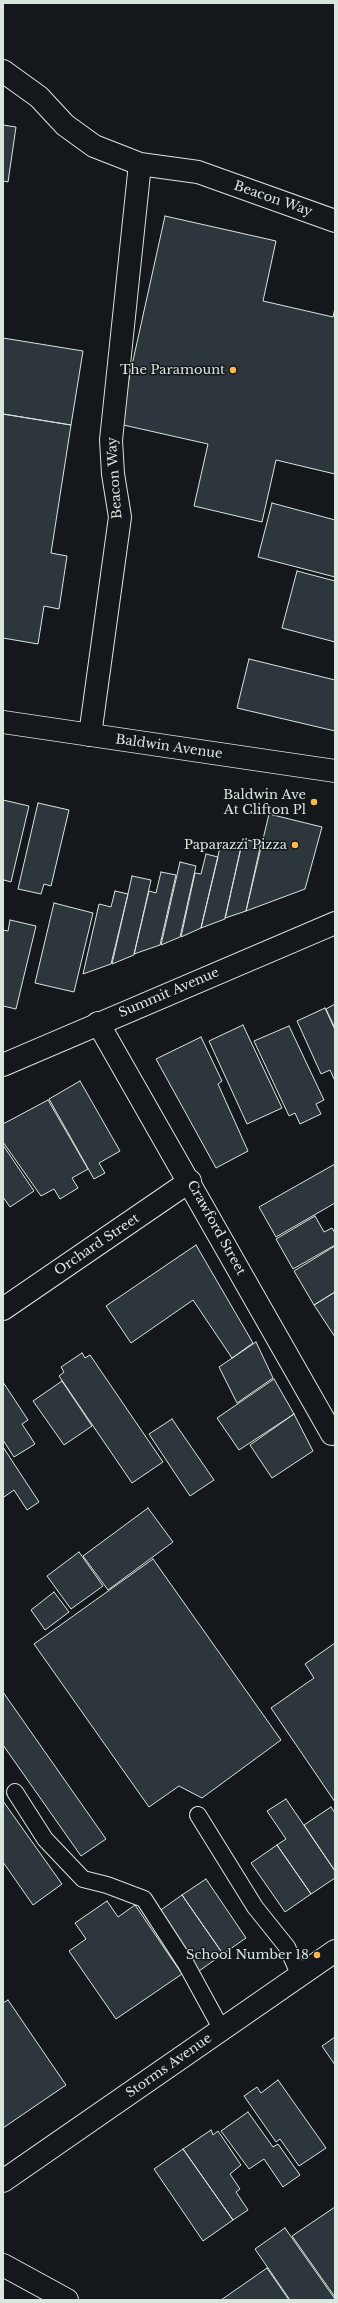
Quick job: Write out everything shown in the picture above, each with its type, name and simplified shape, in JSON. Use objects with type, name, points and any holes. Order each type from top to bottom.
[{"type":"street","name":"Beacon Way","points":[[3,71],[39,97],[65,125],[94,146],[140,164],[198,172],[335,221]]},
{"type":"street","name":"Beacon Way","points":[[90,735],[94,696],[120,517],[113,474],[110,440],[140,164]]},
{"type":"street","name":"Baldwin Avenue","points":[[3,722],[335,771]]},
{"type":"street","name":"Summit Avenue","points":[[3,1065],[335,922]]},
{"type":"street","name":"Crawford Street","points":[[98,1023],[190,1181],[332,1434]]},
{"type":"street","name":"Orchard Street","points":[[3,1309],[190,1181]]},
{"type":"street","name":"Storms Avenue","points":[[3,2181],[335,1951]]},
{"type":"street","points":[[3,2264],[67,2300]]},
{"type":"lane","points":[[15,1792],[45,1839],[83,1880],[107,1885],[144,1899],[186,1964],[222,2030]]},
{"type":"lane","points":[[198,1815],[255,1907],[287,1947],[300,1976]]},
{"type":"building","points":[[3,125],[16,127],[8,182],[3,181]]},
{"type":"building","name":"The Paramount","points":[[165,216],[276,241],[263,301],[333,317],[335,308],[335,474],[276,460],[262,522],[194,506],[208,444],[119,424]]},
{"type":"building","points":[[3,338],[83,351],[71,425],[3,414]]},
{"type":"building","points":[[3,414],[71,425],[51,553],[67,556],[59,609],[44,606],[38,644],[3,638]]},
{"type":"building","points":[[272,503],[335,520],[335,577],[258,557]]},
{"type":"building","points":[[297,571],[335,581],[335,642],[282,628]]},
{"type":"building","points":[[249,659],[335,680],[335,731],[237,708]]},
{"type":"building","points":[[3,800],[29,806],[11,882],[4,880],[3,883]]},
{"type":"building","points":[[38,803],[69,810],[51,886],[44,884],[41,894],[18,889]]},
{"type":"building","points":[[269,814],[322,827],[305,889],[246,911]]},
{"type":"building","points":[[243,839],[261,843],[246,911],[225,918]]},
{"type":"building","points":[[221,843],[241,847],[225,919],[201,928]]},
{"type":"building","points":[[206,854],[218,857],[201,928],[181,937],[195,873],[201,874]]},
{"type":"building","points":[[180,862],[196,866],[180,937],[161,945]]},
{"type":"building","points":[[161,872],[176,875],[160,945],[134,954],[149,891],[156,893]]},
{"type":"building","points":[[132,876],[151,880],[134,955],[112,964]]},
{"type":"building","points":[[115,891],[128,894],[111,964],[83,974],[99,904],[111,907]]},
{"type":"building","points":[[54,903],[93,913],[74,992],[35,983]]},
{"type":"building","points":[[10,920],[36,926],[16,1009],[3,1006],[3,930],[8,931]]},
{"type":"building","points":[[335,1004],[335,1028],[326,1009]]},
{"type":"building","points":[[325,1008],[335,1030],[335,1081],[330,1070],[321,1074],[297,1021]]},
{"type":"building","points":[[243,1025],[282,1108],[247,1124],[209,1041]]},
{"type":"building","points":[[289,1026],[324,1100],[316,1104],[321,1114],[300,1124],[295,1113],[289,1116],[254,1041]]},
{"type":"building","points":[[201,1037],[222,1081],[218,1084],[248,1151],[216,1168],[156,1059]]},
{"type":"building","points":[[80,1081],[120,1151],[99,1163],[105,1173],[94,1179],[49,1099]]},
{"type":"building","points":[[48,1100],[88,1169],[72,1178],[78,1188],[60,1199],[54,1189],[41,1196],[3,1142],[3,1124]]},
{"type":"building","points":[[3,1145],[34,1191],[10,1207],[3,1197]]},
{"type":"building","points":[[335,1164],[335,1203],[276,1237],[259,1207]]},
{"type":"building","points":[[315,1216],[324,1232],[332,1228],[335,1233],[335,1245],[293,1269],[276,1239]]},
{"type":"building","points":[[196,1245],[253,1343],[232,1358],[193,1300],[131,1343],[106,1306]]},
{"type":"building","points":[[335,1246],[335,1292],[314,1305],[294,1271]]},
{"type":"building","points":[[335,1292],[335,1337],[314,1305]]},
{"type":"building","points":[[256,1342],[273,1378],[237,1403],[219,1367]]},
{"type":"building","points":[[82,1353],[85,1358],[90,1355],[163,1462],[132,1483],[59,1376],[64,1372],[61,1367]]},
{"type":"building","points":[[274,1379],[294,1414],[239,1450],[217,1418]]},
{"type":"building","points":[[62,1381],[92,1426],[64,1445],[33,1401]]},
{"type":"building","points":[[3,1382],[28,1420],[22,1424],[35,1444],[14,1457],[3,1440]]},
{"type":"building","points":[[294,1414],[313,1451],[272,1478],[250,1445]]},
{"type":"building","points":[[172,1419],[214,1480],[190,1496],[149,1434]]},
{"type":"building","points":[[3,1447],[39,1502],[27,1510],[14,1490],[4,1497],[3,1495]]},
{"type":"building","points":[[148,1508],[173,1542],[108,1590],[83,1556]]},
{"type":"building","points":[[79,1552],[103,1586],[71,1609],[47,1576]]},
{"type":"building","points":[[153,1559],[281,1740],[202,1798],[179,1786],[149,1807],[34,1644]]},
{"type":"building","points":[[54,1592],[69,1612],[45,1630],[31,1610]]},
{"type":"building","points":[[335,1643],[335,1802],[271,1708],[314,1678],[305,1664]]},
{"type":"building","points":[[3,1692],[106,1839],[81,1856],[3,1745]]},
{"type":"building","points":[[286,1799],[335,1871],[335,1878],[311,1894],[277,1845],[286,1839],[267,1811]]},
{"type":"building","points":[[3,1801],[62,1884],[33,1905],[3,1862]]},
{"type":"building","points":[[331,1807],[335,1813],[335,1871],[304,1825]]},
{"type":"building","points":[[277,1845],[311,1894],[285,1912],[251,1863]]},
{"type":"building","points":[[206,1879],[246,1938],[223,1954],[182,1895]]},
{"type":"building","points":[[182,1895],[223,1954],[199,1971],[158,1912]]},
{"type":"building","points":[[107,1901],[118,1917],[135,1905],[182,1974],[116,2019],[69,1951],[86,1939],[75,1923]]},
{"type":"building","points":[[8,2000],[66,2085],[3,2128],[3,2003]]},
{"type":"building","points":[[335,2037],[335,2065],[322,2046]]},
{"type":"building","points":[[278,2080],[326,2148],[299,2166],[280,2139],[276,2142],[244,2096],[257,2087],[261,2093]]},
{"type":"building","points":[[248,2112],[273,2147],[278,2144],[300,2175],[283,2187],[264,2159],[249,2169],[221,2131]]},
{"type":"building","points":[[211,2130],[213,2135],[218,2131],[241,2165],[230,2174],[240,2189],[236,2192],[248,2210],[233,2220],[183,2149]]},
{"type":"building","points":[[183,2149],[233,2220],[203,2241],[154,2169]]},
{"type":"building","points":[[335,2207],[335,2297],[292,2236]]},
{"type":"building","points":[[285,2228],[335,2300],[290,2300],[255,2249]]},
{"type":"building","points":[[267,2268],[289,2300],[221,2300]]},
{"type":"place","name":"The Paramount","points":[[233,370]]},
{"type":"place","name":"Baldwin Ave At Clifton Pl","points":[[314,802]]},
{"type":"place","name":"Paparazzi Pizza","points":[[295,845]]},
{"type":"place","name":"School Number 18","points":[[317,1955]]}]
